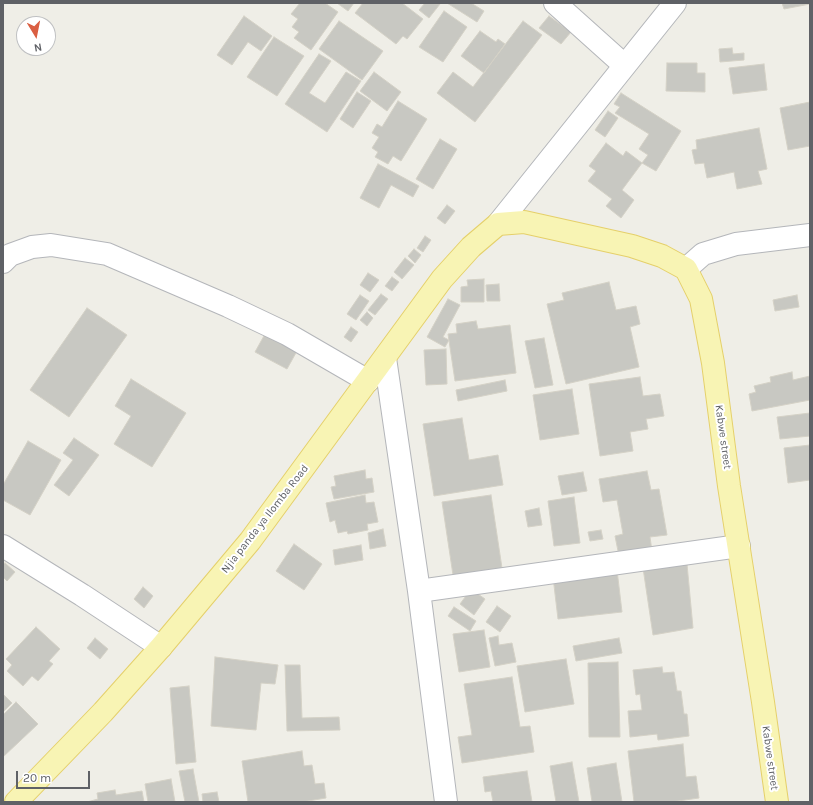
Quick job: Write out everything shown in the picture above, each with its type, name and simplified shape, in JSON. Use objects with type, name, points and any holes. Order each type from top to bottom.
[{"type":"main road","points":[[498,224],[524,222],[632,246],[662,256],[686,269]]},
{"type":"main road","name":"Njia panda ya Ilomba Road","points":[[16,802],[103,712],[161,647],[250,541],[442,279],[471,247],[498,224]]},
{"type":"main road","name":"Kabwe street","points":[[686,269],[701,299],[713,363],[763,702],[776,802]]},
{"type":"street","points":[[555,3],[624,65]]},
{"type":"street","points":[[498,224],[675,3]]},
{"type":"street","points":[[686,269],[703,254],[736,244],[810,235]]},
{"type":"street","points":[[3,262],[10,255],[32,247],[51,245],[107,254],[228,306],[287,334],[368,381]]},
{"type":"street","points":[[385,358],[419,590],[446,802]]},
{"type":"street","points":[[3,546],[82,595],[161,647]]},
{"type":"street","points":[[419,590],[739,546]]},
{"type":"building","points":[[300,3],[325,3],[338,12],[311,50],[294,38],[299,32],[292,27],[298,19],[291,14]]},
{"type":"building","points":[[337,3],[354,3],[348,11]]},
{"type":"building","points":[[363,3],[402,3],[423,19],[407,39],[403,36],[396,44],[355,13]]},
{"type":"building","points":[[425,3],[440,4],[429,18],[419,10]]},
{"type":"building","points":[[447,3],[471,3],[484,11],[477,22]]},
{"type":"building","points":[[782,3],[810,3],[810,4],[784,9]]},
{"type":"building","points":[[444,11],[467,27],[443,62],[419,47]]},
{"type":"building","points":[[244,16],[272,36],[261,51],[248,42],[232,65],[217,55]]},
{"type":"building","points":[[549,16],[571,32],[561,44],[539,28]]},
{"type":"building","points":[[339,21],[383,51],[362,80],[319,49]]},
{"type":"building","points":[[523,21],[542,35],[475,122],[437,93],[453,72],[473,87]]},
{"type":"building","points":[[480,31],[496,42],[498,39],[505,44],[484,73],[461,56]]},
{"type":"building","points":[[274,37],[304,56],[277,96],[247,77]]},
{"type":"building","points":[[732,48],[733,54],[744,53],[744,60],[720,62],[719,49]]},
{"type":"building","points":[[319,54],[331,61],[309,93],[325,103],[346,72],[361,81],[327,132],[285,104]]},
{"type":"building","points":[[667,63],[697,63],[697,73],[705,73],[705,92],[666,91]]},
{"type":"building","points":[[764,64],[767,90],[733,94],[729,68]]},
{"type":"building","points":[[374,72],[401,92],[387,111],[360,91]]},
{"type":"building","points":[[357,92],[371,101],[353,128],[340,119]]},
{"type":"building","points":[[621,93],[681,131],[656,171],[642,163],[648,155],[639,149],[649,134],[615,113],[620,107],[614,104]]},
{"type":"building","points":[[398,101],[427,119],[401,161],[393,156],[388,164],[375,157],[378,152],[372,148],[379,137],[372,133],[377,124],[382,127]]},
{"type":"building","points":[[810,102],[810,146],[788,150],[780,108]]},
{"type":"building","points":[[608,111],[618,118],[605,137],[595,130]]},
{"type":"building","points":[[759,128],[767,169],[758,171],[762,184],[737,189],[734,172],[707,178],[704,163],[695,164],[692,150],[697,149],[696,140]]},
{"type":"building","points":[[440,139],[457,149],[433,189],[416,179]]},
{"type":"building","points":[[606,143],[623,156],[626,151],[642,163],[622,190],[634,200],[621,218],[606,206],[612,199],[588,181],[596,171],[589,166]]},
{"type":"building","points":[[378,164],[419,186],[413,197],[391,185],[379,208],[360,198]]},
{"type":"building","points":[[447,205],[455,211],[445,224],[437,218]]},
{"type":"building","points":[[425,236],[431,240],[423,252],[417,248]]},
{"type":"building","points":[[414,249],[421,255],[415,263],[408,256]]},
{"type":"building","points":[[405,258],[414,265],[402,279],[394,272]]},
{"type":"building","points":[[368,273],[379,280],[370,292],[360,285]]},
{"type":"building","points":[[392,277],[399,282],[392,291],[385,286]]},
{"type":"building","points":[[484,279],[484,302],[461,302],[461,287],[468,286],[467,280]]},
{"type":"building","points":[[609,282],[616,310],[636,306],[640,324],[630,327],[639,367],[566,384],[547,304],[564,300],[562,293]]},
{"type":"building","points":[[499,284],[500,301],[487,301],[486,285]]},
{"type":"building","points":[[381,294],[388,299],[375,315],[368,310]]},
{"type":"building","points":[[360,295],[369,301],[356,320],[347,314]]},
{"type":"building","points":[[797,295],[799,307],[775,311],[773,300]]},
{"type":"building","points":[[448,299],[460,305],[443,337],[449,340],[445,347],[427,337]]},
{"type":"building","points":[[87,308],[127,335],[69,417],[30,390]]},
{"type":"building","points":[[367,312],[373,318],[367,326],[360,320]]},
{"type":"building","points":[[476,321],[478,329],[510,325],[516,373],[455,381],[448,334],[457,333],[456,324]]},
{"type":"building","points":[[351,327],[358,332],[351,342],[344,337]]},
{"type":"building","points":[[265,334],[297,351],[287,369],[255,352]]},
{"type":"building","points":[[544,338],[553,385],[535,388],[525,341]]},
{"type":"building","points":[[446,349],[447,384],[426,385],[424,350]]},
{"type":"building","points":[[792,372],[793,380],[810,376],[810,400],[752,411],[749,394],[756,392],[754,386],[771,382],[770,377]]},
{"type":"building","points":[[640,377],[643,396],[660,394],[664,416],[646,419],[648,429],[630,432],[633,451],[600,456],[589,384]]},
{"type":"building","points":[[131,379],[186,413],[152,467],[114,444],[131,416],[115,406]]},
{"type":"building","points":[[505,380],[507,391],[458,401],[456,390]]},
{"type":"building","points":[[572,389],[579,434],[540,440],[533,395]]},
{"type":"building","points":[[810,413],[810,436],[780,439],[777,417]]},
{"type":"building","points":[[462,418],[469,460],[498,455],[503,485],[434,496],[423,424]]},
{"type":"building","points":[[74,438],[99,455],[69,496],[54,485],[73,460],[63,453]]},
{"type":"building","points":[[28,441],[61,460],[30,515],[3,500],[3,485]]},
{"type":"building","points":[[810,445],[810,480],[788,483],[784,448]]},
{"type":"building","points":[[365,470],[366,479],[372,478],[374,492],[334,499],[331,487],[336,486],[334,476]]},
{"type":"building","points":[[647,471],[651,490],[659,489],[667,535],[650,537],[652,551],[619,556],[615,536],[623,534],[617,500],[603,502],[599,479]]},
{"type":"building","points":[[583,472],[587,491],[562,495],[558,476]]},
{"type":"building","points":[[365,495],[366,503],[374,502],[378,522],[367,524],[368,530],[348,534],[347,531],[338,533],[335,520],[330,522],[326,503]]},
{"type":"building","points":[[491,495],[502,568],[453,575],[442,502]]},
{"type":"building","points":[[574,497],[580,543],[554,546],[548,501]]},
{"type":"building","points":[[539,508],[542,525],[528,527],[525,511]]},
{"type":"building","points":[[383,529],[386,546],[370,549],[368,533]]},
{"type":"building","points":[[601,530],[603,539],[590,541],[588,532]]},
{"type":"building","points":[[294,544],[322,564],[304,590],[276,571]]},
{"type":"building","points":[[361,545],[363,560],[335,565],[333,550]]},
{"type":"building","points":[[5,563],[15,572],[7,581],[3,577],[3,565]]},
{"type":"building","points":[[687,564],[693,628],[653,635],[643,568]]},
{"type":"building","points":[[617,570],[622,612],[558,619],[553,577]]},
{"type":"building","points":[[143,587],[153,596],[144,608],[134,599]]},
{"type":"building","points":[[471,589],[485,599],[474,615],[460,604]]},
{"type":"building","points":[[497,606],[511,616],[500,632],[486,622]]},
{"type":"building","points":[[454,607],[476,621],[470,631],[448,616]]},
{"type":"building","points":[[36,627],[60,649],[49,661],[53,664],[38,681],[32,676],[23,686],[7,671],[12,665],[6,659]]},
{"type":"building","points":[[484,630],[490,667],[459,672],[453,634]]},
{"type":"building","points":[[498,636],[499,645],[512,643],[516,662],[495,666],[489,638]]},
{"type":"building","points":[[95,638],[108,649],[100,659],[87,648]]},
{"type":"building","points":[[619,638],[622,653],[576,661],[573,646]]},
{"type":"building","points":[[215,657],[278,665],[275,684],[261,683],[256,730],[211,726]]},
{"type":"building","points":[[566,659],[574,704],[525,712],[517,666]]},
{"type":"building","points":[[618,662],[620,737],[589,737],[588,663]]},
{"type":"building","points":[[285,665],[300,665],[302,718],[339,717],[340,730],[287,731]]},
{"type":"building","points":[[662,667],[663,673],[674,672],[677,691],[681,691],[684,714],[687,714],[689,736],[658,740],[657,734],[630,737],[628,711],[642,710],[640,694],[636,695],[633,670]]},
{"type":"building","points":[[512,677],[520,727],[530,726],[534,752],[462,763],[458,737],[472,735],[464,684]]},
{"type":"building","points":[[189,686],[196,762],[176,764],[170,688]]},
{"type":"building","points":[[3,694],[12,703],[3,712]]},
{"type":"building","points":[[16,702],[38,724],[3,757],[3,715]]},
{"type":"building","points":[[683,744],[686,777],[696,776],[699,798],[671,802],[634,802],[628,751]]},
{"type":"building","points":[[302,751],[304,766],[312,765],[315,784],[324,783],[326,798],[302,802],[248,802],[242,761]]},
{"type":"building","points":[[572,762],[579,802],[556,802],[550,766]]},
{"type":"building","points":[[616,763],[622,802],[592,802],[587,768]]},
{"type":"building","points":[[193,769],[199,802],[185,802],[179,771]]},
{"type":"building","points":[[527,771],[532,802],[493,802],[491,791],[485,792],[483,777]]},
{"type":"building","points":[[171,779],[175,802],[148,802],[145,784]]},
{"type":"building","points":[[115,790],[116,795],[142,791],[144,802],[87,802],[98,799],[97,793]]},
{"type":"building","points":[[217,792],[219,802],[203,802],[202,794]]}]
